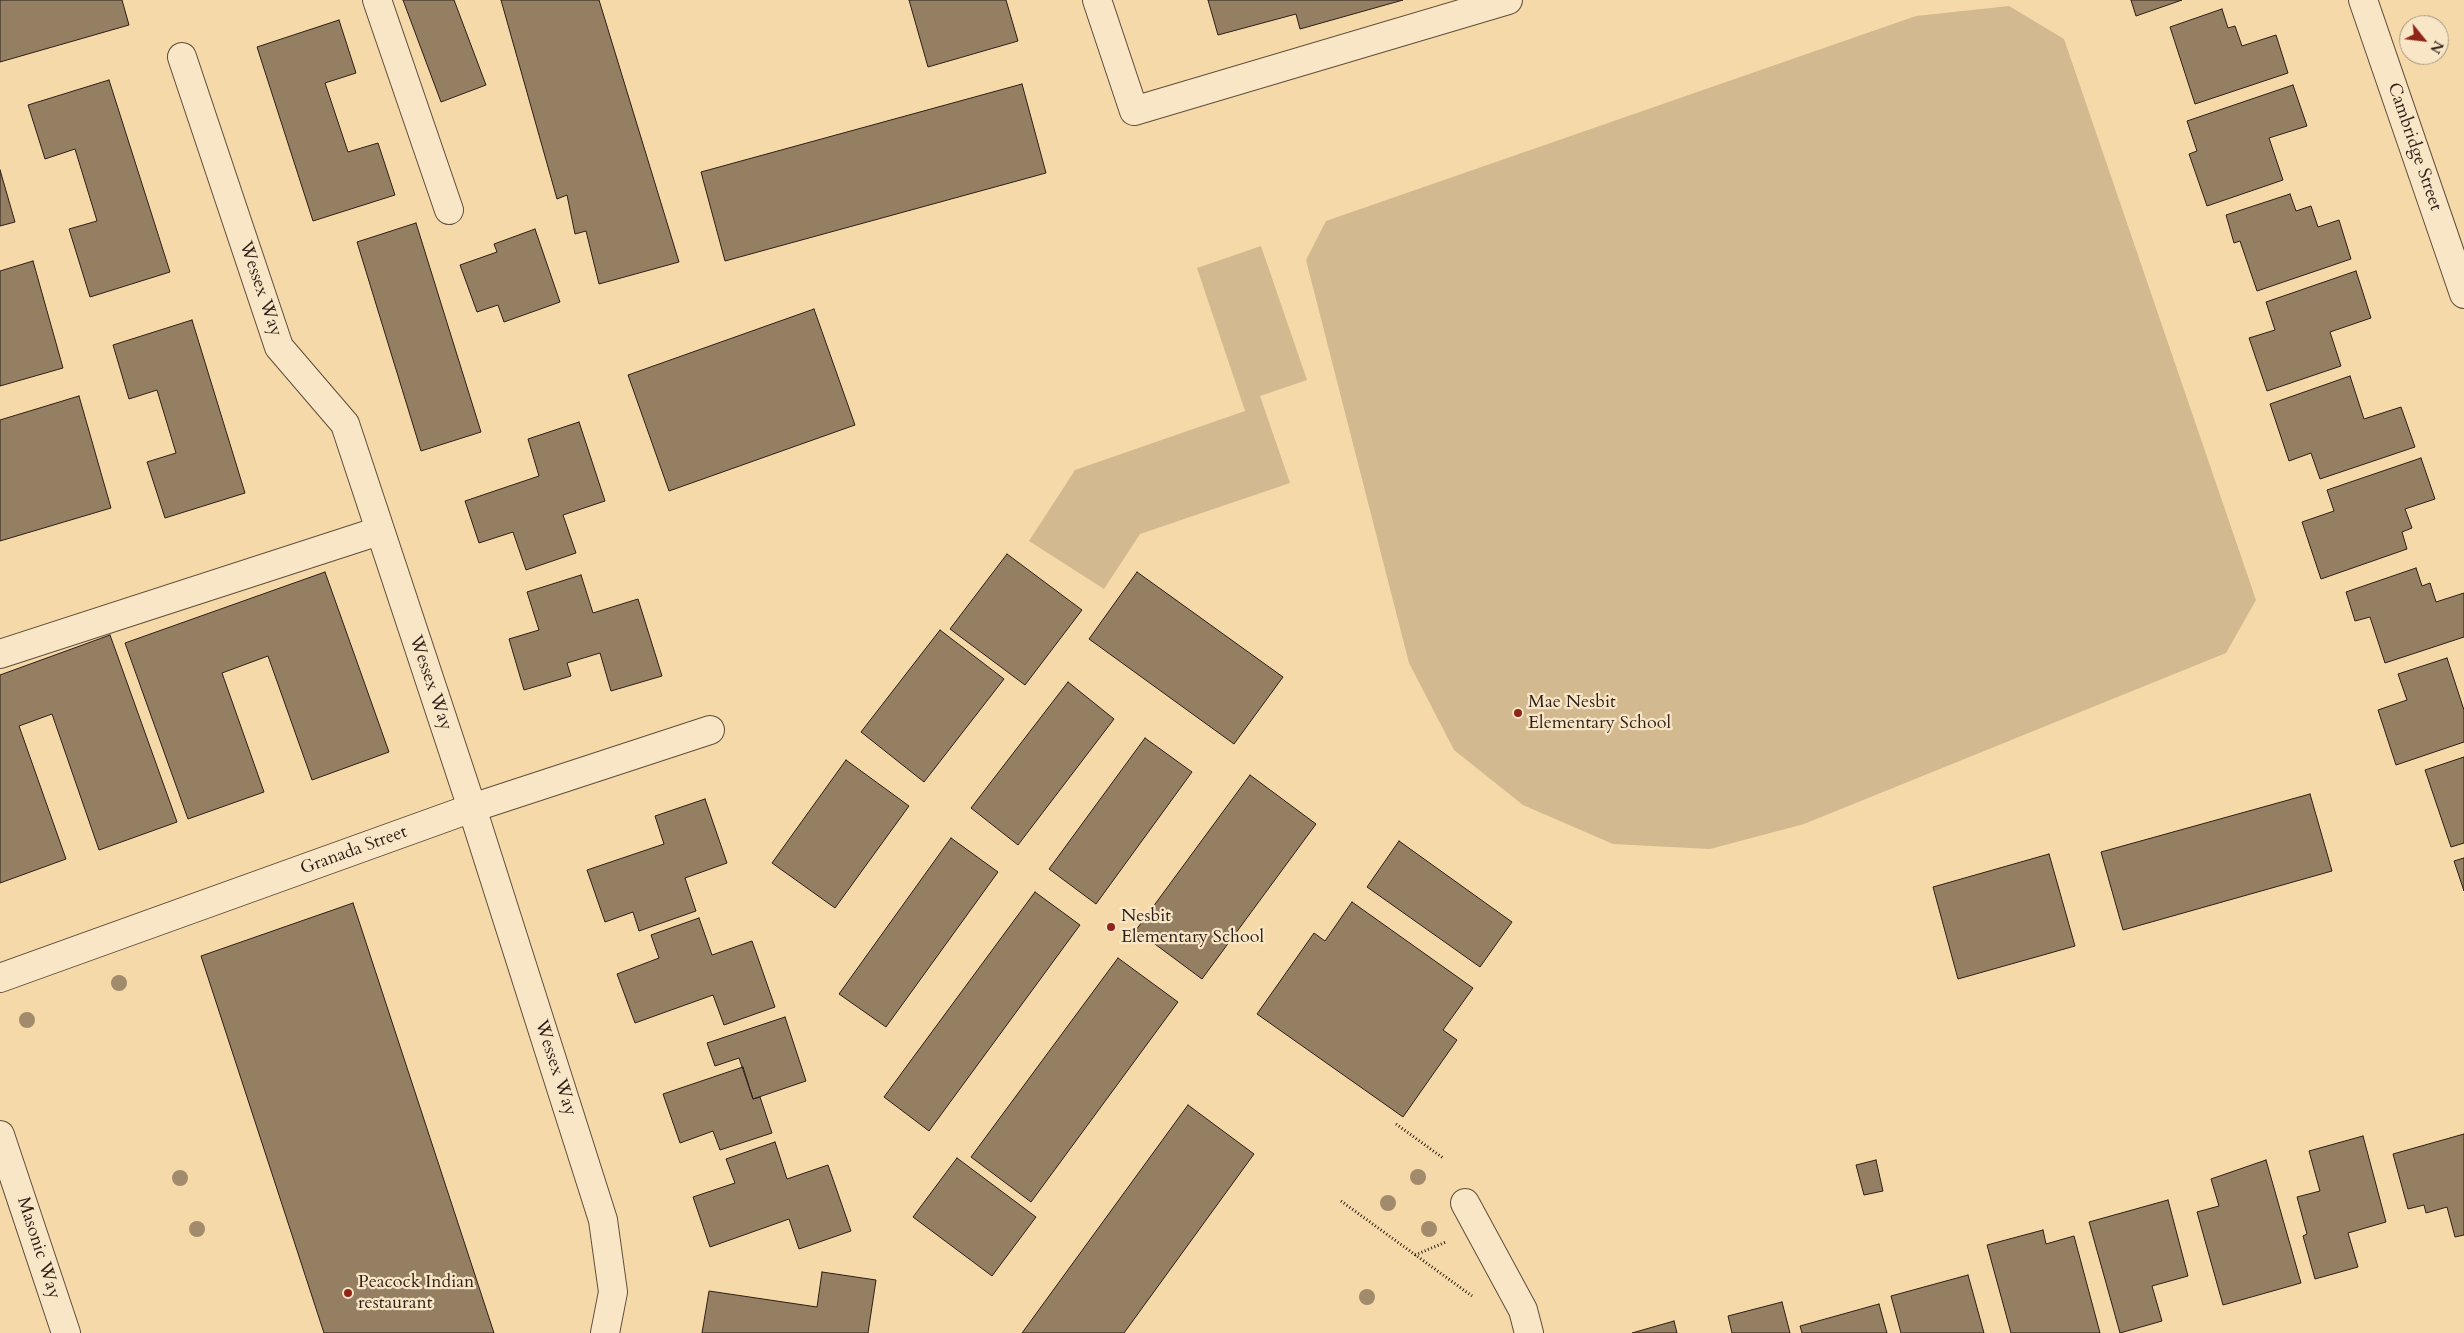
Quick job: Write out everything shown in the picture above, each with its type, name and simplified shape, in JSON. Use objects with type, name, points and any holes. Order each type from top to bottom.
[{"type":"street","points":[[377,0],[449,210]]},
{"type":"street","points":[[1097,0],[1134,112],[1508,0]]},
{"type":"street","name":"Cambridge Street","points":[[2363,0],[2464,294]]},
{"type":"street","name":"Wessex Way","points":[[182,57],[280,347],[345,424],[472,808],[604,1220],[613,1292],[606,1333]]},
{"type":"street","points":[[0,654],[379,531]]},
{"type":"street","name":"Granada Street","points":[[0,978],[472,808],[710,730]]},
{"type":"street","name":"Masonic Way","points":[[0,1135],[11,1201],[66,1333]]},
{"type":"street","points":[[1465,1203],[1523,1310],[1529,1333]]},
{"type":"path","points":[[1396,1124],[1443,1158]]},
{"type":"path","points":[[1341,1201],[1478,1300]]},
{"type":"path","points":[[1415,1255],[1454,1238]]},
{"type":"shaded area","points":[[2009,6],[2064,39],[2256,600],[2226,653],[1804,824],[1710,849],[1613,844],[1523,805],[1454,750],[1409,663],[1306,260],[1326,221],[1916,16]]},
{"type":"shaded area","points":[[1261,246],[1307,380],[1260,396],[1290,483],[1140,534],[1104,589],[1029,541],[1075,470],[1245,411],[1197,268]]},
{"type":"building","points":[[0,0],[122,0],[129,25],[0,62]]},
{"type":"building","points":[[403,0],[454,0],[486,85],[441,102]]},
{"type":"building","points":[[501,0],[599,0],[679,262],[599,284],[586,231],[575,234],[567,195],[557,199]]},
{"type":"building","points":[[909,0],[1006,0],[1018,41],[928,67]]},
{"type":"building","points":[[1208,0],[1403,0],[1300,29],[1296,14],[1218,35]]},
{"type":"building","points":[[2131,0],[2182,0],[2136,16]]},
{"type":"building","points":[[2222,9],[2228,28],[2235,26],[2242,46],[2276,35],[2288,73],[2195,104],[2170,27]]},
{"type":"building","points":[[339,20],[356,73],[325,83],[348,152],[378,143],[395,195],[313,221],[257,47]]},
{"type":"building","points":[[109,80],[170,272],[90,297],[69,229],[97,221],[75,149],[45,159],[28,105]]},
{"type":"building","points":[[1022,84],[1046,173],[725,261],[701,172]]},
{"type":"building","points":[[2293,85],[2307,126],[2269,138],[2283,180],[2207,206],[2189,154],[2197,151],[2187,121]]},
{"type":"building","points":[[0,170],[15,222],[0,226]]},
{"type":"building","points":[[2290,194],[2296,211],[2311,206],[2318,227],[2339,220],[2351,259],[2257,291],[2240,241],[2234,243],[2226,215]]},
{"type":"building","points":[[416,223],[481,432],[421,451],[357,242]]},
{"type":"building","points":[[535,229],[560,302],[504,322],[498,305],[477,312],[460,265],[497,252],[494,244]]},
{"type":"building","points":[[33,261],[63,368],[0,386],[0,271]]},
{"type":"building","points":[[2356,271],[2371,318],[2330,332],[2341,366],[2267,391],[2249,338],[2275,330],[2266,302]]},
{"type":"building","points":[[814,309],[855,425],[669,491],[628,375]]},
{"type":"building","points":[[192,320],[245,493],[165,518],[147,462],[176,453],[157,390],[129,399],[113,345]]},
{"type":"building","points":[[2350,376],[2364,419],[2401,407],[2415,447],[2320,479],[2311,453],[2289,461],[2270,404]]},
{"type":"building","points":[[79,396],[111,508],[0,541],[0,420]]},
{"type":"building","points":[[579,422],[605,501],[563,515],[576,553],[526,570],[513,532],[479,543],[465,501],[539,476],[528,439]]},
{"type":"building","points":[[2421,458],[2435,499],[2405,509],[2412,528],[2402,532],[2407,549],[2321,579],[2302,522],[2334,511],[2327,490]]},
{"type":"building","points":[[1007,554],[1082,610],[1025,685],[950,629]]},
{"type":"building","points":[[2416,568],[2422,586],[2430,583],[2436,602],[2464,593],[2464,637],[2385,663],[2370,617],[2355,621],[2346,592]]},
{"type":"building","points":[[325,572],[389,752],[312,780],[268,656],[222,673],[264,792],[188,819],[125,643]]},
{"type":"building","points":[[1137,572],[1283,677],[1234,744],[1089,639]]},
{"type":"building","points":[[581,575],[593,613],[638,599],[662,676],[611,691],[600,653],[567,663],[571,676],[524,690],[509,639],[539,630],[527,592]]},
{"type":"building","points":[[940,630],[1004,679],[924,782],[861,732]]},
{"type":"building","points":[[110,635],[177,822],[99,850],[52,714],[19,726],[66,859],[0,883],[0,675]]},
{"type":"building","points":[[2447,658],[2464,710],[2464,742],[2396,765],[2378,710],[2407,700],[2398,674]]},
{"type":"building","points":[[1068,682],[1114,719],[1018,845],[971,808]]},
{"type":"building","points":[[1145,738],[1192,772],[1096,904],[1049,869]]},
{"type":"building","points":[[2464,757],[2464,843],[2451,847],[2425,770]]},
{"type":"building","points":[[846,760],[909,806],[835,908],[772,863]]},
{"type":"building","points":[[1250,775],[1316,824],[1202,979],[1136,930]]},
{"type":"building","points":[[2310,794],[2332,871],[2123,930],[2101,852]]},
{"type":"building","points":[[705,799],[727,863],[685,878],[696,911],[639,931],[633,912],[605,922],[587,870],[664,844],[655,816]]},
{"type":"building","points":[[951,838],[998,872],[886,1027],[839,994]]},
{"type":"building","points":[[1399,841],[1512,922],[1480,967],[1367,887]]},
{"type":"building","points":[[2049,854],[2075,946],[1958,979],[1933,887]]},
{"type":"building","points":[[2464,858],[2464,891],[2454,861]]},
{"type":"building","points":[[1035,892],[1080,925],[929,1131],[884,1097]]},
{"type":"building","points":[[1352,902],[1473,988],[1443,1030],[1457,1040],[1403,1117],[1257,1014],[1314,933],[1325,941]]},
{"type":"building","points":[[353,903],[494,1333],[324,1333],[201,956]]},
{"type":"building","points":[[699,918],[712,955],[752,941],[775,1007],[724,1025],[713,995],[635,1023],[617,974],[659,958],[651,935]]},
{"type":"building","points":[[1118,958],[1178,1002],[1031,1202],[971,1157]]},
{"type":"building","points":[[785,1017],[806,1081],[753,1099],[739,1058],[715,1066],[707,1043]]},
{"type":"building","points":[[743,1067],[753,1099],[760,1097],[772,1133],[720,1150],[713,1131],[680,1143],[663,1094]]},
{"type":"building","points":[[1188,1105],[1254,1154],[1124,1333],[1022,1333]]},
{"type":"building","points":[[2464,1134],[2464,1235],[2455,1237],[2447,1207],[2426,1213],[2424,1205],[2408,1209],[2393,1154]]},
{"type":"building","points":[[2363,1136],[2386,1222],[2348,1233],[2358,1267],[2315,1279],[2303,1236],[2307,1234],[2297,1197],[2320,1191],[2309,1151]]},
{"type":"building","points":[[775,1142],[787,1179],[828,1165],[851,1231],[799,1249],[789,1219],[710,1247],[693,1197],[735,1183],[726,1159]]},
{"type":"building","points":[[957,1158],[1036,1217],[992,1276],[913,1217]]},
{"type":"building","points":[[1876,1160],[1883,1191],[1864,1195],[1856,1165]]},
{"type":"building","points":[[2266,1160],[2301,1283],[2223,1305],[2197,1212],[2219,1206],[2211,1179]]},
{"type":"building","points":[[2168,1200],[2188,1276],[2152,1286],[2162,1321],[2120,1333],[2089,1222]]},
{"type":"building","points":[[2043,1230],[2046,1244],[2074,1236],[2100,1333],[2011,1333],[1987,1245]]},
{"type":"building","points":[[822,1272],[876,1280],[868,1333],[702,1333],[709,1291],[817,1307]]},
{"type":"building","points":[[1968,1275],[1984,1333],[1901,1333],[1891,1296]]},
{"type":"building","points":[[1782,1302],[1790,1333],[1732,1333],[1728,1316]]},
{"type":"building","points":[[1879,1304],[1887,1333],[1802,1333],[1800,1326]]},
{"type":"building","points":[[1674,1321],[1677,1333],[1632,1333]]},
{"type":"place","name":"Mae Nesbit Elementary School","points":[[1518,713]]},
{"type":"place","name":"Nesbit Elementary School","points":[[1111,927]]},
{"type":"place","name":"Peacock Indian restaurant","points":[[348,1293]]}]
